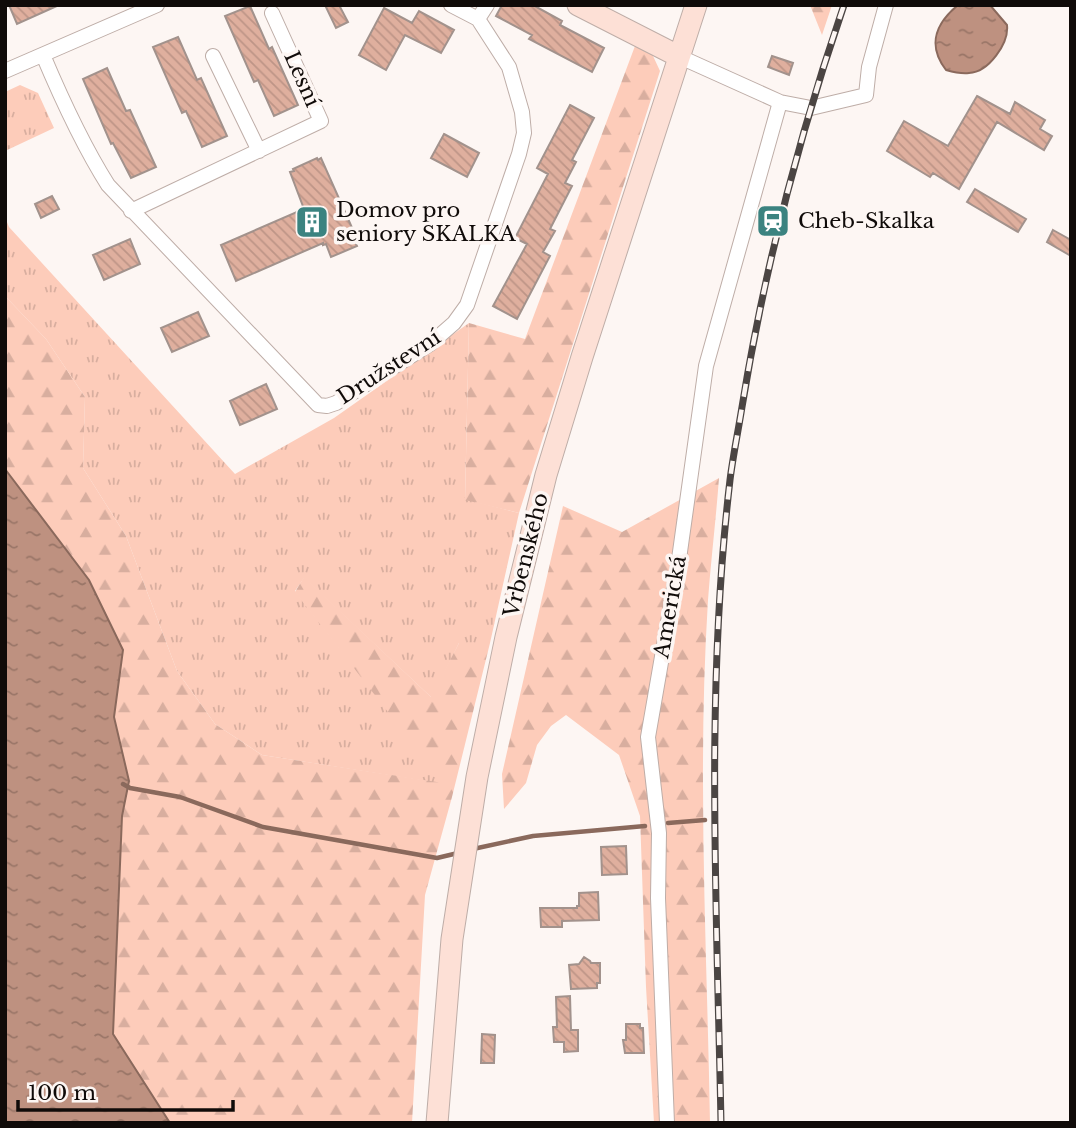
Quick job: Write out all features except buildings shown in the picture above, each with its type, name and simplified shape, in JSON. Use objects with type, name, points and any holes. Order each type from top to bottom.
[{"type":"main road","points":[[578,5],[678,56]]},
{"type":"main road","name":"Vrbenského","points":[[437,1123],[452,939],[477,777],[506,637],[546,475],[696,5]]},
{"type":"street","points":[[5,71],[157,5]]},
{"type":"street","name":"Družstevní","points":[[43,55],[75,126],[108,185],[318,405],[327,406],[430,344],[454,323],[467,305],[519,154],[524,133],[522,111],[509,67],[478,19],[451,5]]},
{"type":"street","points":[[478,19],[487,5]]},
{"type":"street","points":[[678,56],[780,102],[811,108],[866,95],[869,67],[886,5]]},
{"type":"street","name":"Lesní","points":[[131,211],[321,121],[272,13]]},
{"type":"street","points":[[213,56],[259,151]]},
{"type":"street","name":"Americká","points":[[667,1123],[658,898],[659,833],[648,737],[679,559],[706,366],[780,102]]},
{"type":"green space","points":[[810,5],[832,5],[822,35]]},
{"type":"green space","points":[[641,30],[660,71],[519,513],[465,500],[469,323],[525,339]]},
{"type":"green space","points":[[20,85],[38,93],[54,128],[5,151],[5,92]]},
{"type":"green space","points":[[5,217],[9,227],[235,474],[334,418],[469,323],[465,499],[519,513],[490,643],[459,643],[432,698],[304,578],[295,591],[445,784],[262,755],[215,724],[177,671],[126,536],[83,468],[85,397],[46,339],[5,296]]},
{"type":"green space","points":[[5,296],[46,339],[85,397],[83,468],[126,536],[177,671],[215,724],[262,755],[443,783],[295,592],[304,577],[431,697],[459,643],[490,643],[425,895],[412,1123],[170,1123],[113,1034],[122,816],[129,781],[114,717],[123,650],[89,580],[5,469]]},
{"type":"green space","points":[[719,478],[708,600],[703,731],[710,1123],[654,1123],[640,816],[619,755],[566,715],[551,726],[537,745],[526,783],[504,809],[502,774],[563,506],[622,532]]},
{"type":"water","points":[[958,5],[990,5],[1007,25],[1005,40],[996,55],[984,68],[969,73],[946,70],[940,61],[935,43],[939,27]]},
{"type":"water","points":[[5,469],[89,580],[123,650],[114,717],[129,781],[122,816],[113,1034],[170,1123],[5,1123]]},
{"type":"waterway","points":[[123,784],[130,788],[180,797],[263,827],[437,858],[458,853]]},
{"type":"waterway","points":[[668,823],[705,820]]},
{"type":"waterway","points":[[473,849],[533,836],[645,826]]},
{"type":"railway","points":[[721,1123],[715,882],[715,721],[717,640],[730,480],[751,356],[784,204],[844,5]]},
{"type":"place","name":"Cheb-Skalka","points":[[773,221]]},
{"type":"place","name":"Domov pro seniory SKALKA","points":[[312,222]]}]
